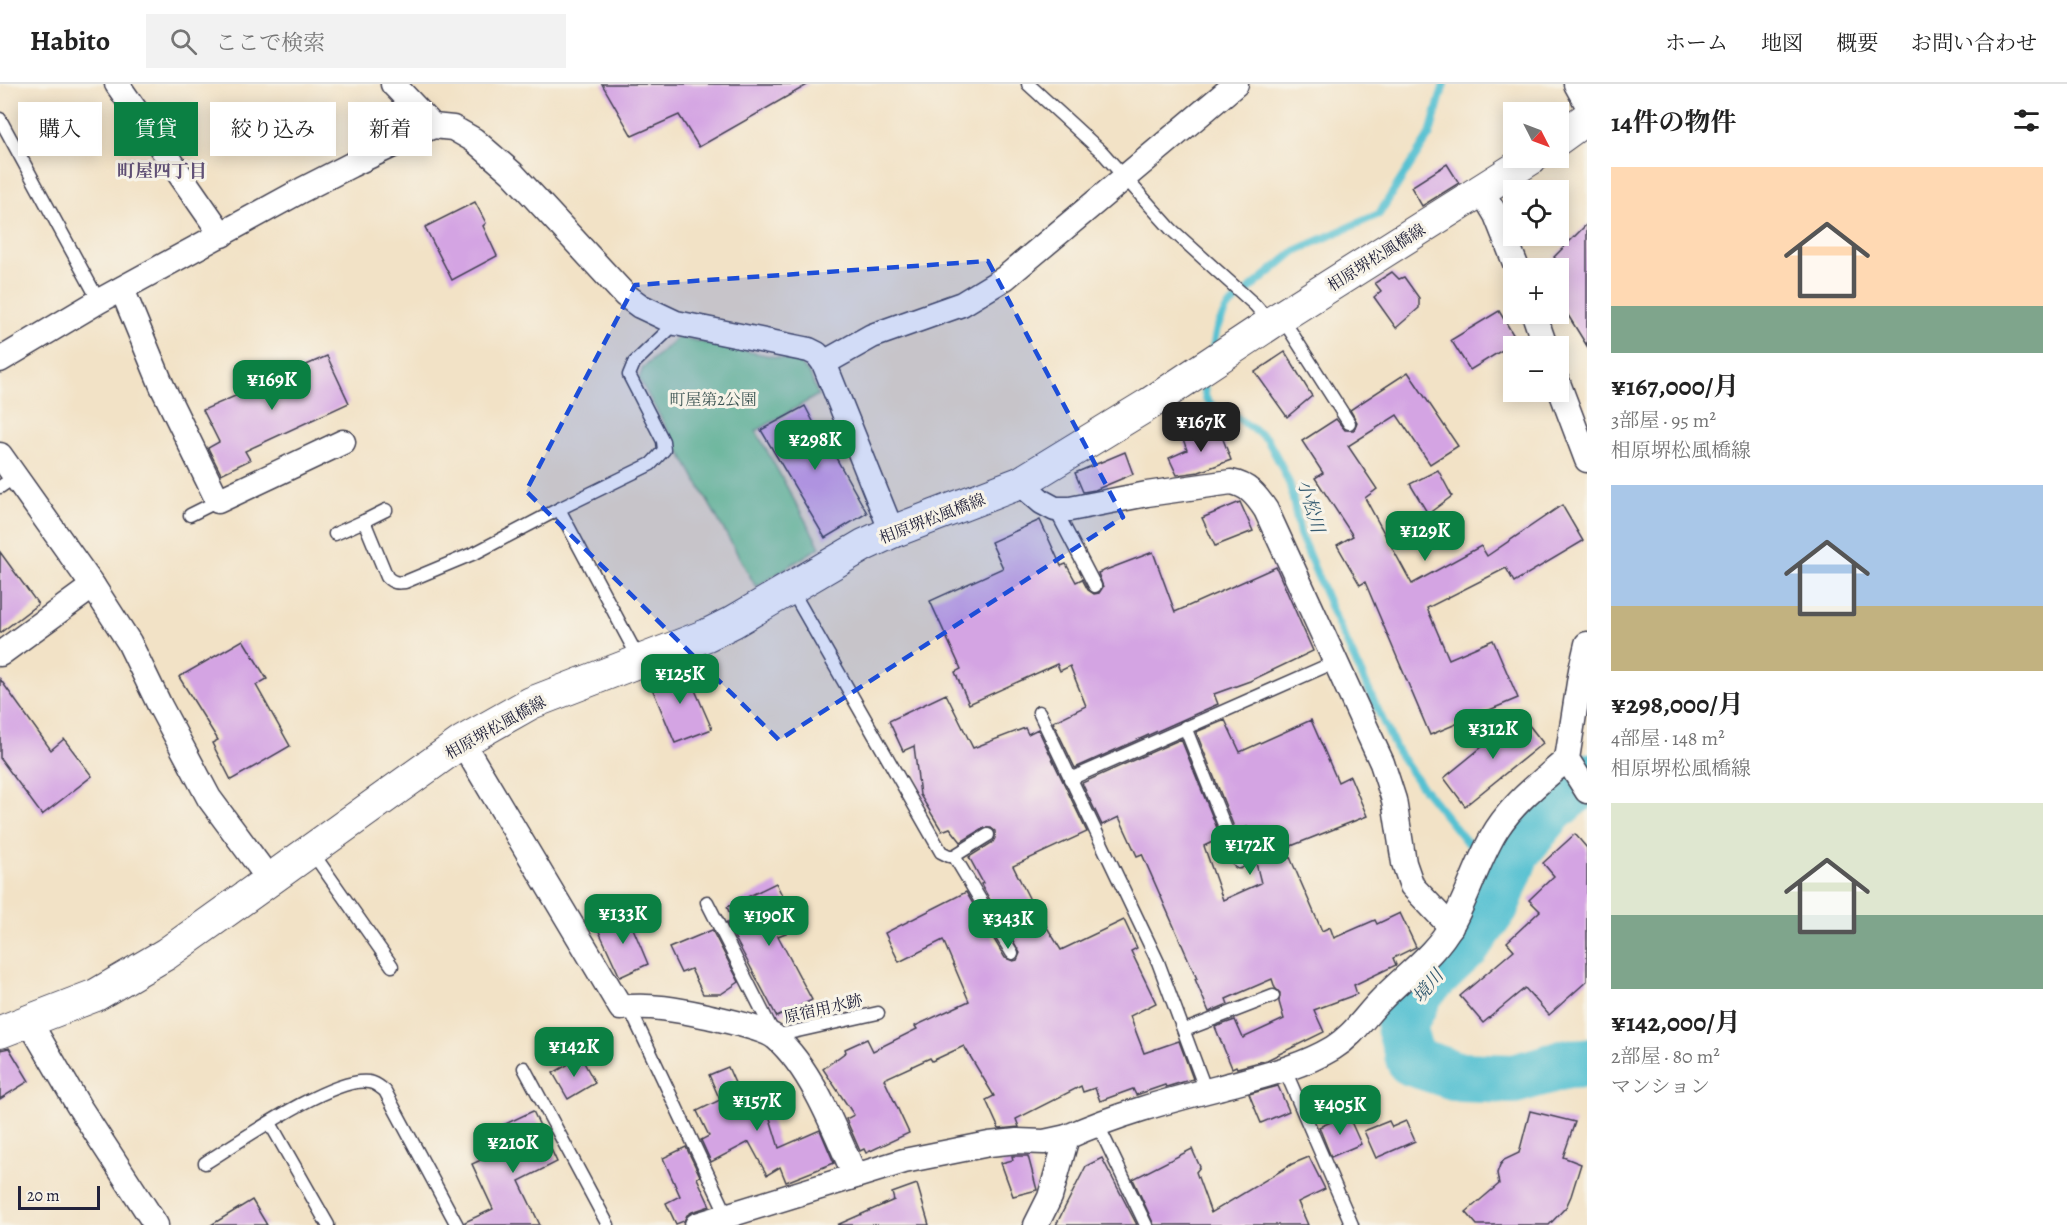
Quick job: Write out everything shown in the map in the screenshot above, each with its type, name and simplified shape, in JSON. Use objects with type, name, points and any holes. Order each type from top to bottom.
[{"type":"street","points":[[117,84],[222,235]]},
{"type":"street","points":[[393,84],[433,126]]},
{"type":"street","points":[[824,363],[872,336],[936,315],[982,293],[1005,278],[1236,84]]},
{"type":"street","points":[[1576,84],[1587,105]]},
{"type":"street","points":[[1569,131],[1587,118]]},
{"type":"street","points":[[0,360],[99,301],[351,165],[433,126],[453,128],[489,151],[625,295],[640,306],[676,323],[809,350],[817,354],[824,363],[892,532]]},
{"type":"street","name":"相原堺松風橋線","points":[[0,1032],[96,995],[133,974],[174,948],[462,742],[531,703],[724,627],[864,545],[1020,483],[1177,386],[1221,356],[1269,315],[1516,168]]},
{"type":"street","points":[[1481,190],[1496,215],[1513,258]]},
{"type":"street","points":[[122,290],[162,386],[218,501],[343,442]]},
{"type":"street","points":[[1565,402],[1587,460]]},
{"type":"street","points":[[0,455],[8,482],[93,586],[129,642],[209,798],[268,879]]},
{"type":"street","points":[[1020,483],[1054,509],[1070,509],[1147,494],[1231,482],[1246,487],[1257,496],[1266,510],[1382,763],[1394,800],[1404,862],[1412,886],[1451,927]]},
{"type":"street","points":[[0,654],[93,586]]},
{"type":"street","points":[[1587,644],[1571,765],[1587,791]]},
{"type":"street","points":[[462,742],[621,1008],[678,1010],[734,1023],[775,1036],[809,1080],[823,1105],[855,1176]]},
{"type":"street","points":[[697,1225],[904,1161],[989,1144],[1017,1141],[1044,1142],[1067,1137],[1097,1123],[1285,1070],[1332,1049],[1350,1036],[1380,1000],[1425,959],[1451,927],[1496,831],[1520,801],[1571,765]]},
{"type":"street","points":[[29,1021],[78,1105],[156,1225]]},
{"type":"street","points":[[1036,1225],[1050,1197],[1067,1137]]},
{"type":"lane","points":[[1028,84],[1102,152],[1171,229],[1226,280],[1269,315],[1349,423]]},
{"type":"lane","points":[[0,119],[99,301]]},
{"type":"lane","points":[[363,521],[387,577],[392,582],[405,582],[477,552],[651,464],[664,450],[663,441],[629,375],[634,363],[676,323]]},
{"type":"lane","points":[[190,515],[218,501]]},
{"type":"lane","points":[[559,509],[640,661]]},
{"type":"lane","points":[[1054,509],[1095,586]]},
{"type":"lane","points":[[335,534],[386,510]]},
{"type":"lane","points":[[790,588],[941,852],[954,856],[988,836]]},
{"type":"lane","points":[[1070,778],[1335,662]]},
{"type":"lane","points":[[1039,712],[1158,962],[1206,1091]]},
{"type":"lane","points":[[1185,727],[1239,862]]},
{"type":"lane","points":[[311,850],[392,966]]},
{"type":"lane","points":[[954,856],[1012,953]]},
{"type":"lane","points":[[707,902],[775,1036]]},
{"type":"lane","points":[[1185,1030],[1273,996]]},
{"type":"lane","points":[[629,1007],[728,1217]]},
{"type":"lane","name":"原宿用水跡","points":[[775,1036],[878,1013]]},
{"type":"lane","points":[[524,1068],[608,1225]]},
{"type":"lane","points":[[1285,1070],[1352,1225]]},
{"type":"lane","points":[[206,1163],[315,1096],[354,1083],[377,1084],[384,1091],[457,1225]]},
{"type":"lane","points":[[270,1123],[328,1225]]},
{"type":"lane","points":[[1097,1123],[1146,1225]]},
{"type":"highlighted area","points":[[988,261],[1123,517],[779,740],[526,491],[635,285]]},
{"type":"green space","name":"町屋第2公園","points":[[678,337],[799,362],[810,375],[818,395],[756,431],[820,547],[756,587],[639,379],[643,368]]},
{"type":"building","points":[[602,84],[809,84],[699,147],[679,115],[632,136]]},
{"type":"building","points":[[1447,164],[1459,183],[1422,206],[1411,187]]},
{"type":"building","points":[[475,202],[486,223],[483,226],[497,256],[452,280],[425,227]]},
{"type":"building","points":[[1587,224],[1587,346],[1569,317],[1569,258],[1554,257],[1565,246],[1569,246],[1569,242]]},
{"type":"building","points":[[1392,272],[1399,279],[1404,277],[1419,298],[1419,308],[1396,328],[1374,297],[1381,291],[1375,283]]},
{"type":"building","points":[[1499,311],[1503,318],[1503,324],[1507,324],[1514,336],[1503,336],[1503,350],[1470,370],[1451,340]]},
{"type":"building","points":[[1285,352],[1312,396],[1287,417],[1255,372]]},
{"type":"building","points":[[327,356],[349,403],[245,451],[250,460],[221,474],[208,448],[219,442],[203,410]]},
{"type":"building","points":[[1408,372],[1458,446],[1430,464],[1397,415],[1348,446],[1377,489],[1365,498],[1412,584],[1481,546],[1487,556],[1562,505],[1583,541],[1514,582],[1506,568],[1427,608],[1449,659],[1493,640],[1518,698],[1430,735],[1365,582],[1360,585],[1337,545],[1353,536],[1315,478],[1323,473],[1302,441],[1336,419],[1345,430],[1354,430],[1357,422],[1350,410]]},
{"type":"building","points":[[805,406],[867,513],[825,538],[761,430]]},
{"type":"building","points":[[1218,426],[1231,460],[1199,472],[1177,475],[1169,458],[1187,450],[1183,439]]},
{"type":"building","points":[[1125,452],[1133,474],[1095,490],[1083,492],[1075,473]]},
{"type":"building","points":[[1438,470],[1452,496],[1428,514],[1410,484]]},
{"type":"building","points":[[1240,502],[1253,531],[1215,546],[1202,518]]},
{"type":"building","points":[[1040,520],[1061,566],[1066,564],[1076,582],[1082,579],[1088,590],[1094,594],[1099,593],[1103,587],[1098,573],[1153,552],[1175,612],[1276,567],[1313,651],[1250,681],[1214,694],[1218,704],[1075,768],[1053,722],[1086,706],[1070,666],[1060,671],[1057,664],[969,704],[955,672],[961,669],[930,601],[1003,568],[991,542]]},
{"type":"building","points":[[0,552],[38,604],[0,633]]},
{"type":"building","points":[[243,640],[267,679],[256,685],[290,746],[231,780],[212,743],[218,740],[179,677]]},
{"type":"building","points":[[685,667],[712,729],[675,743],[649,681]]},
{"type":"building","points":[[0,679],[51,750],[64,739],[92,776],[42,815],[0,758]]},
{"type":"building","points":[[946,694],[973,748],[1025,728],[1028,734],[1038,729],[1087,832],[1013,866],[1030,900],[1061,950],[1124,920],[1137,948],[1131,951],[1156,1003],[1130,1016],[1144,1053],[1179,1041],[1193,1079],[1136,1095],[1133,1089],[1100,1101],[1095,1088],[1083,1092],[1081,1086],[1016,1119],[1019,1127],[999,1129],[986,1100],[994,1096],[964,1046],[932,1061],[930,1058],[884,1079],[909,1133],[866,1153],[864,1149],[860,1151],[846,1119],[854,1115],[823,1069],[846,1052],[845,1049],[867,1039],[873,1051],[917,1029],[915,1026],[969,1001],[943,940],[899,962],[885,933],[966,892],[1005,958],[1017,960],[1020,953],[981,884],[983,883],[969,857],[993,842],[995,831],[991,828],[984,828],[961,842],[950,828],[942,831],[920,795],[914,746],[903,751],[889,721]]},
{"type":"building","points":[[1521,715],[1543,743],[1465,806],[1444,778]]},
{"type":"building","points":[[1225,720],[1240,752],[1311,720],[1338,782],[1350,776],[1367,816],[1286,848],[1322,931],[1330,927],[1334,938],[1375,920],[1377,924],[1400,913],[1416,947],[1393,958],[1396,965],[1354,985],[1357,994],[1314,1010],[1324,1032],[1267,1060],[1237,1068],[1236,1066],[1232,1068],[1215,1027],[1235,1020],[1243,1038],[1284,1019],[1279,1002],[1280,993],[1275,988],[1272,979],[1226,999],[1228,1004],[1209,1012],[1195,979],[1197,979],[1142,854],[1137,856],[1119,817],[1102,825],[1082,783],[1181,739],[1221,838],[1204,846],[1223,900],[1261,883],[1247,827],[1236,832],[1196,732]]},
{"type":"building","points":[[1575,834],[1587,848],[1587,981],[1549,1015],[1525,988],[1483,1023],[1460,996],[1514,950],[1507,942],[1540,911],[1529,900],[1554,876],[1543,863]]},
{"type":"building","points":[[776,883],[798,928],[778,936],[812,1000],[777,1017],[727,923],[733,921],[727,907]]},
{"type":"building","points":[[627,914],[648,964],[620,977],[597,927]]},
{"type":"building","points":[[712,930],[739,982],[721,994],[703,994],[691,969],[681,973],[669,948]]},
{"type":"building","points":[[9,1048],[29,1081],[0,1099],[0,1050]]},
{"type":"building","points":[[581,1057],[595,1083],[568,1099],[553,1073]]},
{"type":"building","points":[[728,1067],[742,1099],[762,1092],[779,1148],[820,1130],[834,1163],[786,1182],[780,1167],[767,1175],[749,1142],[711,1162],[701,1140],[709,1136],[697,1111],[720,1100],[709,1075]]},
{"type":"building","points":[[1278,1086],[1289,1111],[1261,1123],[1249,1094]]},
{"type":"building","points":[[533,1111],[557,1162],[519,1181],[540,1225],[465,1225],[465,1222],[493,1209],[472,1164],[511,1146],[501,1126]]},
{"type":"building","points":[[1530,1111],[1575,1122],[1563,1157],[1581,1164],[1566,1207],[1549,1225],[1477,1225],[1466,1212],[1499,1184],[1497,1173],[1504,1160],[1519,1153]]},
{"type":"building","points":[[1348,1115],[1361,1144],[1331,1157],[1319,1127]]},
{"type":"building","points":[[1389,1121],[1392,1127],[1406,1121],[1415,1141],[1376,1158],[1364,1131]]},
{"type":"building","points":[[686,1147],[700,1176],[697,1178],[710,1206],[692,1212],[684,1221],[676,1224],[666,1203],[680,1196],[663,1158]]},
{"type":"building","points":[[1192,1149],[1200,1167],[1196,1172],[1211,1213],[1292,1164],[1309,1157],[1325,1189],[1298,1202],[1308,1225],[1154,1225],[1133,1179]]},
{"type":"building","points":[[1012,1156],[1028,1156],[1037,1190],[1013,1196],[1001,1163],[1013,1160]]},
{"type":"building","points":[[1102,1158],[1137,1225],[1056,1225],[1086,1166]]},
{"type":"building","points":[[917,1184],[929,1225],[837,1225],[894,1200],[892,1193]]},
{"type":"building","points":[[252,1200],[267,1225],[211,1225]]},
{"type":"waterway","name":"小松川","points":[[1212,352],[1217,328],[1227,308],[1295,251],[1379,214],[1430,134],[1444,84]]},
{"type":"waterway","name":"小松川","points":[[1207,377],[1204,388],[1206,399],[1214,407],[1236,417],[1267,439],[1280,463],[1290,485],[1300,534],[1333,613],[1397,751],[1419,783],[1465,840],[1506,876]]},
{"type":"waterway","name":"境川","points":[[1587,778],[1551,809],[1516,851],[1495,905],[1466,946],[1421,989],[1401,1027],[1411,1061],[1460,1077],[1514,1079],[1566,1064],[1587,1063]]},
{"type":"district","name":"町屋四丁目","points":[[162,171]]}]
